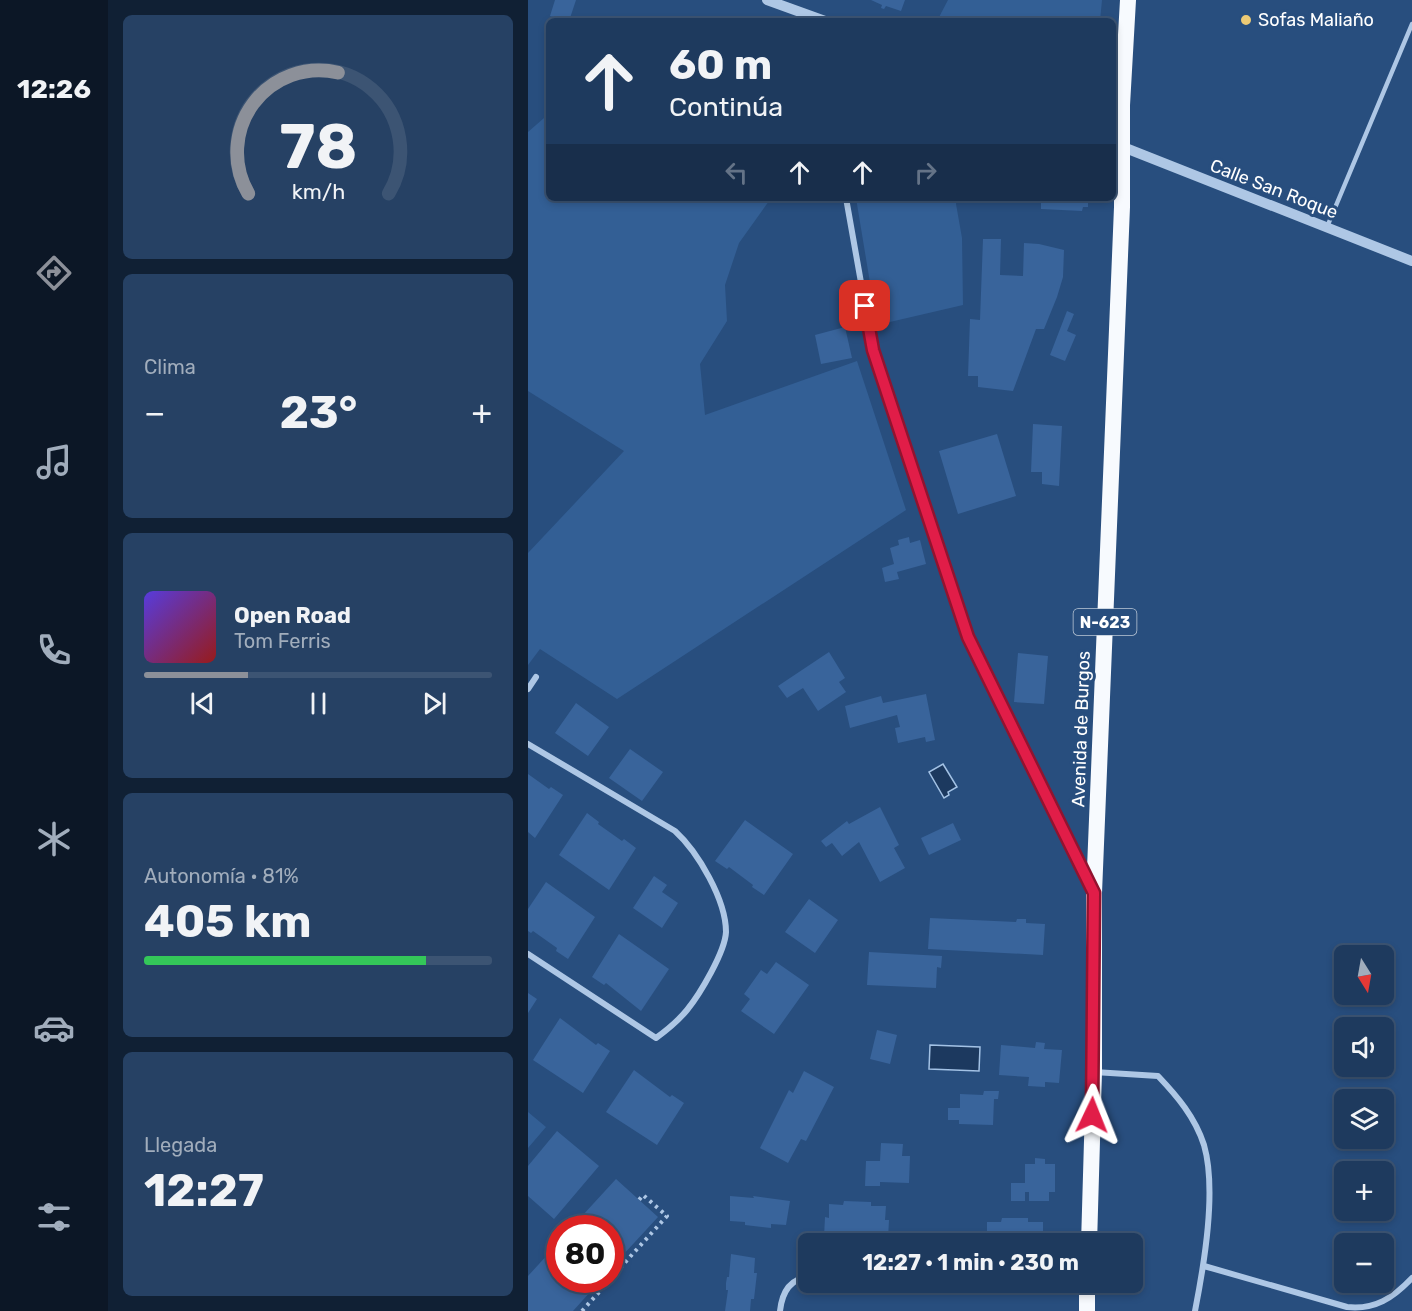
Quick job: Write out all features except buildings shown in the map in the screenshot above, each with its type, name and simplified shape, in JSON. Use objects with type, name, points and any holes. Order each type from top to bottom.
[{"type":"highway","name":"Avenida de Burgos","points":[[1089,1233],[1094,1072],[1094,893],[1123,147],[1118,105],[1128,0]]},
{"type":"highway","points":[[1087,1293],[1087,1311]]},
{"type":"street","points":[[770,1],[813,18]]},
{"type":"street","name":"Calle San Roque","points":[[1123,147],[1412,261]]},
{"type":"street","points":[[847,201],[873,350],[968,637],[1094,893]]},
{"type":"street","points":[[528,689],[536,677]]},
{"type":"street","points":[[528,744],[675,831],[687,842],[709,876],[726,932],[722,954],[688,1009],[672,1026],[656,1038],[528,954]]},
{"type":"street","points":[[1094,1072],[1158,1076],[1184,1105],[1203,1144],[1207,1164],[1209,1206],[1204,1266],[1195,1311]]},
{"type":"street","points":[[1204,1266],[1347,1307],[1365,1308],[1382,1302],[1412,1278]]},
{"type":"street","points":[[780,1311],[786,1290],[798,1280]]},
{"type":"lane","points":[[1327,227],[1412,24]]},
{"type":"path","points":[[624,1264],[667,1216],[644,1195],[639,1200]]},
{"type":"path","points":[[582,1311],[598,1293]]},
{"type":"shaded area","points":[[948,0],[1102,0],[1100,18],[939,18]]},
{"type":"shaded area","points":[[546,118],[546,201],[769,201],[739,243],[725,285],[727,321],[700,364],[705,415],[857,361],[906,510],[617,699],[540,649],[528,665],[528,553],[624,451],[528,391],[528,132]]},
{"type":"shaded area","points":[[856,201],[956,201],[962,238],[963,305],[877,325]]},
{"type":"shaded area","points":[[943,764],[957,787],[948,792],[949,795],[944,798],[929,772]]},
{"type":"shaded area","points":[[930,1045],[980,1047],[979,1071],[929,1069]]},
{"type":"shaded area","points":[[528,1112],[546,1127],[528,1148]]},
{"type":"place","name":"Sofas Maliaño","points":[[1246,20]]},
{"type":"route","points":[[865,306],[873,350],[968,637],[1094,893],[1092,1115]]}]
